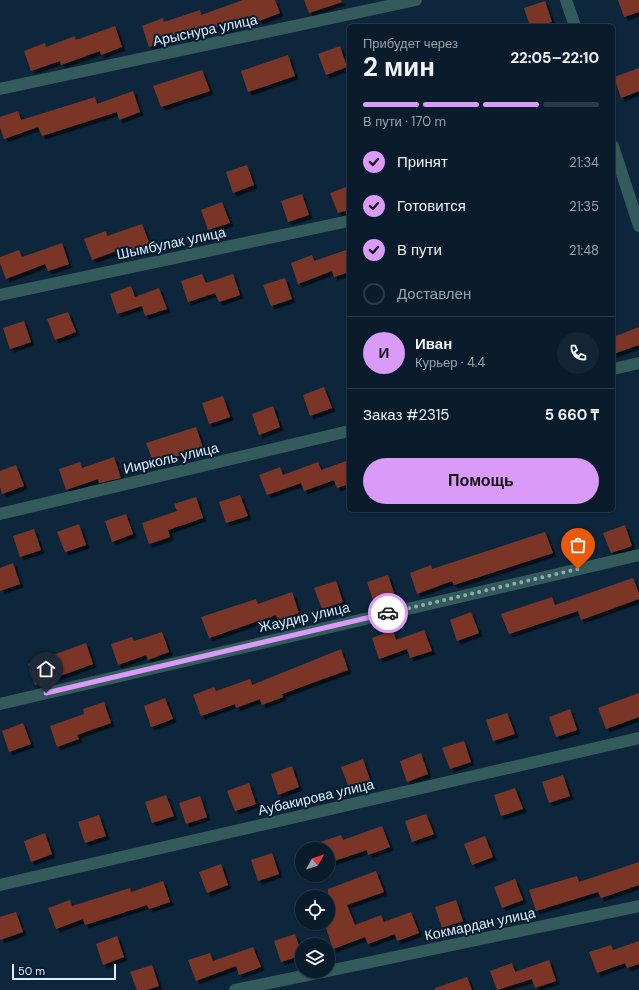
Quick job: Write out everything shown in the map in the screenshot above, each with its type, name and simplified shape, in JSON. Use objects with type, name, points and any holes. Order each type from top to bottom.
[{"type":"street","name":"Арыснура улица","points":[[0,89],[416,0]]},
{"type":"street","points":[[566,0],[574,24]]},
{"type":"street","points":[[616,165],[639,226]]},
{"type":"street","name":"Шымбулак улица","points":[[0,294],[347,221]]},
{"type":"street","points":[[615,369],[639,363]]},
{"type":"street","name":"Иирколь улица","points":[[0,514],[347,431]]},
{"type":"street","name":"Жаудир улица","points":[[0,704],[639,555]]},
{"type":"street","name":"Аубакирова улица","points":[[0,885],[639,738]]},
{"type":"street","name":"Кокмардан улица","points":[[335,969],[639,906]]},
{"type":"street","name":"Кокмардан улица","points":[[235,990],[295,978]]},
{"type":"building","points":[[243,0],[275,0],[280,13],[259,21],[258,18],[222,31],[220,26],[186,38],[184,34],[149,47],[142,26],[163,18],[164,22],[200,10],[201,15]]},
{"type":"building","points":[[304,0],[341,0],[342,2],[309,13]]},
{"type":"building","points":[[618,0],[639,0],[639,12],[624,17]]},
{"type":"building","points":[[545,1],[552,22],[546,24],[529,24],[524,8]]},
{"type":"building","points":[[115,26],[122,47],[101,55],[100,51],[61,65],[60,61],[31,71],[24,51],[45,43],[46,47],[75,36],[76,40]]},
{"type":"building","points":[[340,46],[347,67],[326,75],[318,54]]},
{"type":"building","points":[[288,55],[295,76],[248,92],[241,71]]},
{"type":"building","points":[[639,68],[639,91],[621,98],[615,77]]},
{"type":"building","points":[[202,70],[210,91],[161,107],[153,86]]},
{"type":"building","points":[[133,91],[140,112],[119,120],[117,112],[42,136],[38,127],[4,139],[0,127],[0,117],[18,111],[21,120],[95,97],[97,104]]},
{"type":"building","points":[[247,165],[254,185],[233,193],[226,172]]},
{"type":"building","points":[[347,187],[347,211],[338,213],[330,193]]},
{"type":"building","points":[[302,194],[309,215],[288,222],[281,201]]},
{"type":"building","points":[[222,202],[230,223],[208,230],[201,210]]},
{"type":"building","points":[[142,224],[150,245],[128,252],[127,247],[92,260],[84,239],[106,231],[107,236]]},
{"type":"building","points":[[62,243],[69,264],[48,271],[45,264],[6,279],[0,263],[0,257],[19,250],[22,257]]},
{"type":"building","points":[[347,250],[347,273],[334,277],[332,271],[298,284],[291,263],[312,255],[314,261]]},
{"type":"building","points":[[202,274],[206,283],[233,274],[240,295],[219,302],[215,293],[188,302],[181,281]]},
{"type":"building","points":[[285,278],[292,299],[271,306],[263,285]]},
{"type":"building","points":[[131,286],[135,297],[159,288],[167,309],[145,316],[142,306],[117,314],[110,294]]},
{"type":"building","points":[[68,312],[76,332],[55,340],[47,319]]},
{"type":"building","points":[[24,321],[31,342],[10,349],[3,328]]},
{"type":"building","points":[[639,327],[639,345],[615,353],[615,336]]},
{"type":"building","points":[[324,387],[332,408],[310,416],[303,395]]},
{"type":"building","points":[[223,396],[230,417],[209,424],[202,403]]},
{"type":"building","points":[[273,406],[280,427],[259,435],[252,414]]},
{"type":"building","points":[[196,427],[203,448],[154,464],[146,443]]},
{"type":"building","points":[[114,457],[121,478],[99,483],[98,479],[66,490],[59,469],[80,462],[82,468]]},
{"type":"building","points":[[347,461],[347,485],[337,488],[334,480],[304,491],[301,483],[267,495],[259,475],[280,467],[283,475],[318,462],[321,470]]},
{"type":"building","points":[[16,465],[24,486],[2,494],[0,487],[0,471]]},
{"type":"building","points":[[240,495],[248,516],[226,523],[219,502]]},
{"type":"building","points":[[196,497],[203,518],[168,530],[170,537],[149,544],[142,523],[177,511],[174,504]]},
{"type":"building","points":[[126,514],[133,534],[112,542],[105,521]]},
{"type":"building","points":[[79,524],[86,545],[65,552],[57,532]]},
{"type":"building","points":[[625,525],[632,546],[611,553],[603,533]]},
{"type":"building","points":[[34,529],[41,550],[20,557],[13,536]]},
{"type":"building","points":[[545,532],[553,553],[454,585],[452,581],[417,594],[410,573],[431,565],[432,569]]},
{"type":"building","points":[[13,563],[20,584],[0,591],[0,568]]},
{"type":"building","points":[[388,575],[395,596],[374,603],[367,582]]},
{"type":"building","points":[[633,578],[639,593],[639,599],[581,620],[578,611],[509,634],[501,614],[552,597],[555,605]]},
{"type":"building","points":[[336,581],[343,602],[322,609],[314,588]]},
{"type":"building","points":[[292,592],[299,613],[278,621],[276,615],[209,638],[201,617],[256,599],[258,604]]},
{"type":"building","points":[[471,612],[479,633],[457,641],[450,620]]},
{"type":"building","points":[[393,630],[396,640],[424,630],[432,651],[410,658],[407,649],[379,659],[372,638]]},
{"type":"building","points":[[162,632],[169,652],[148,660],[146,655],[118,665],[111,644],[132,637],[134,641]]},
{"type":"building","points":[[86,643],[93,664],[35,685],[28,664]]},
{"type":"building","points":[[341,649],[348,670],[282,694],[283,697],[262,705],[260,699],[236,708],[235,704],[201,716],[193,695],[214,687],[216,691],[250,679],[252,685]]},
{"type":"building","points":[[639,693],[639,717],[606,729],[598,708]]},
{"type":"building","points":[[165,698],[173,719],[151,727],[144,706]]},
{"type":"building","points":[[104,702],[111,723],[77,735],[79,739],[57,747],[50,726],[84,714],[83,709]]},
{"type":"building","points":[[570,709],[577,730],[556,737],[549,717]]},
{"type":"building","points":[[507,713],[515,734],[493,741],[486,720]]},
{"type":"building","points":[[23,723],[31,744],[9,752],[2,731]]},
{"type":"building","points":[[464,741],[471,762],[450,769],[442,748]]},
{"type":"building","points":[[421,753],[428,774],[407,782],[400,761]]},
{"type":"building","points":[[363,759],[370,780],[349,788],[341,767]]},
{"type":"building","points":[[292,766],[299,787],[278,795],[271,774]]},
{"type":"building","points":[[563,775],[570,796],[549,803],[542,782]]},
{"type":"building","points":[[249,783],[256,804],[235,811],[227,791]]},
{"type":"building","points":[[515,788],[523,809],[501,816],[494,795]]},
{"type":"building","points":[[166,795],[174,816],[152,823],[145,802]]},
{"type":"building","points":[[200,796],[207,817],[186,824],[179,803]]},
{"type":"building","points":[[426,814],[434,834],[412,842],[405,821]]},
{"type":"building","points":[[99,815],[106,836],[85,843],[78,822]]},
{"type":"building","points":[[382,826],[390,847],[368,855],[367,850],[335,861],[335,842],[321,842],[341,835],[343,840]]},
{"type":"building","points":[[45,833],[52,854],[31,862],[24,841]]},
{"type":"building","points":[[485,836],[493,857],[472,865],[464,844]]},
{"type":"building","points":[[272,853],[279,874],[258,881],[251,860]]},
{"type":"building","points":[[639,862],[639,885],[601,898],[598,892],[536,911],[529,890],[577,876],[579,882]]},
{"type":"building","points":[[221,864],[228,885],[207,893],[199,872]]},
{"type":"building","points":[[376,871],[384,892],[347,905],[355,925],[381,915],[384,922],[411,912],[419,933],[397,941],[395,934],[368,944],[365,937],[335,948],[335,938],[329,938],[327,930],[335,930],[335,890],[328,889]]},
{"type":"building","points":[[515,879],[523,900],[502,908],[494,887]]},
{"type":"building","points":[[163,881],[170,902],[149,909],[147,905],[85,925],[83,919],[56,929],[48,908],[70,900],[72,906],[130,888],[131,892]]},
{"type":"building","points":[[456,900],[463,921],[442,928],[435,907]]},
{"type":"building","points":[[16,912],[23,932],[0,940],[0,917]]},
{"type":"building","points":[[295,934],[296,938],[295,938],[295,957],[281,962],[274,941]]},
{"type":"building","points":[[117,936],[124,957],[103,965],[96,944]]},
{"type":"building","points":[[639,941],[639,964],[627,968],[625,963],[597,973],[589,952],[611,945],[613,950]]},
{"type":"building","points":[[253,947],[261,967],[239,975],[236,966],[196,981],[188,960],[210,953],[213,961]]},
{"type":"building","points":[[549,960],[556,981],[535,988],[532,979],[497,990],[490,971],[512,963],[515,972]]},
{"type":"building","points":[[152,965],[159,986],[147,990],[137,990],[130,972]]},
{"type":"building","points":[[467,977],[472,990],[435,990],[435,988]]},
{"type":"way so far","points":[[388,613],[578,569]]},
{"type":"route","points":[[46,693],[388,613]]}]
